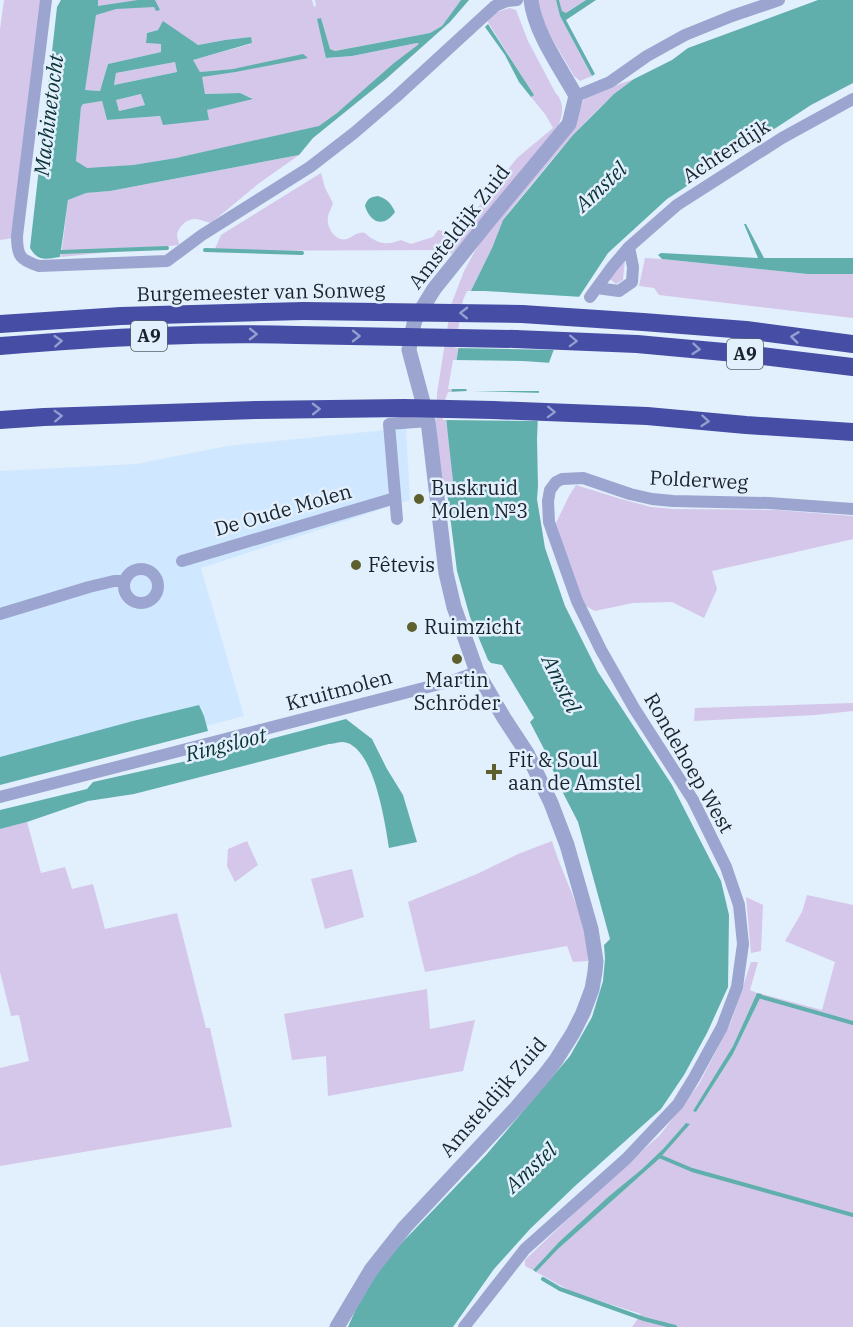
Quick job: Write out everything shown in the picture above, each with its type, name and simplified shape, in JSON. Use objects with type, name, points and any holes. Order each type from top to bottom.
[{"type":"highway","name":"Burgemeester van Sonweg","points":[[0,324],[121,316],[304,311],[522,314],[746,330],[853,344]]},
{"type":"highway","name":"Burgemeester van Sonweg","points":[[0,346],[182,334],[243,333],[515,339],[637,344],[853,367]]},
{"type":"highway","points":[[0,420],[257,410],[404,408],[647,416],[853,432]]},
{"type":"street","points":[[46,0],[17,236],[17,249],[21,258],[39,266],[167,261],[202,235],[310,167],[397,96],[495,6],[516,0]]},
{"type":"street","points":[[531,0],[532,9],[545,40],[576,96],[610,82],[647,56],[685,35],[779,0]]},
{"type":"street","name":"Amsteldijk Zuid","points":[[337,1327],[371,1270],[405,1227],[543,1077],[573,1033],[583,1013],[593,981],[596,961],[593,941],[567,845],[551,803],[527,753],[477,672],[460,629],[446,573],[428,421],[409,350],[415,320],[434,289],[569,124],[576,96]]},
{"type":"street","name":"Achterdijk","points":[[629,247],[633,267],[632,282],[619,291],[593,292],[629,247],[677,205],[782,138],[853,99]]},
{"type":"street","points":[[397,519],[389,424],[428,421]]},
{"type":"street","name":"Polderweg","points":[[550,489],[562,479],[583,478],[652,499],[769,503],[853,509]]},
{"type":"street","name":"Rondehoep West","points":[[464,1327],[525,1249],[626,1159],[678,1104],[722,1027],[737,987],[743,944],[739,905],[726,867],[693,800],[601,650],[577,601],[549,522],[550,489]]},
{"type":"street","name":"De Oude Molen","points":[[182,561],[394,498]]},
{"type":"street","points":[[0,614],[89,587],[124,581]]},
{"type":"street","name":"Kruitmolen","points":[[0,797],[433,686],[477,672]]},
{"type":"shaded area","points":[[4,0],[42,0],[13,238],[0,240],[0,29]]},
{"type":"shaded area","points":[[98,0],[312,0],[314,7],[316,6],[315,0],[461,0],[442,26],[430,33],[335,51],[330,49],[321,18],[327,58],[420,44],[319,127],[176,158],[87,169],[76,161],[83,103],[102,101],[107,120],[160,116],[163,124],[208,120],[206,110],[252,98],[240,93],[205,94],[201,77],[307,57],[200,72],[192,60],[251,44],[251,37],[198,45],[158,30],[147,33],[146,43],[161,44],[161,52],[108,64],[100,91],[84,90]]},
{"type":"shaded area","points":[[538,0],[556,0],[560,16],[592,76],[580,81],[574,76],[544,25]]},
{"type":"shaded area","points":[[559,0],[586,0],[566,13],[562,11]]},
{"type":"shaded area","points":[[510,8],[516,10],[528,41],[560,100],[561,118],[558,127],[452,254],[444,250],[214,251],[221,235],[321,173],[325,188],[333,203],[328,216],[328,225],[332,233],[339,238],[347,239],[358,233],[365,233],[383,243],[401,240],[411,244],[433,237],[438,230],[457,234],[517,158],[553,128],[531,97],[533,94],[486,19],[493,13]]},
{"type":"shaded area","points":[[175,62],[177,72],[114,85],[116,73]]},
{"type":"shaded area","points":[[634,79],[599,108],[583,125],[509,212],[503,220],[466,301],[446,422],[449,432],[453,481],[442,501],[436,423],[437,393],[451,305],[464,271],[492,224],[574,128],[584,99]]},
{"type":"shaded area","points":[[142,94],[145,105],[119,111],[115,100]]},
{"type":"shaded area","points":[[299,155],[258,184],[211,223],[199,219],[186,222],[178,232],[179,245],[61,257],[68,200],[85,193],[110,191]]},
{"type":"shaded area","points":[[645,258],[807,274],[853,274],[853,318],[659,295],[654,288],[639,286]]},
{"type":"shaded area","points":[[625,259],[623,280],[616,284],[610,279]]},
{"type":"shaded area","points":[[406,428],[410,500],[201,568],[244,716],[0,780],[0,471],[136,464],[227,446]]},
{"type":"shaded area","points":[[576,485],[651,507],[777,510],[853,516],[853,539],[712,571],[717,589],[704,618],[672,602],[633,603],[595,611],[582,604],[556,523]]},
{"type":"shaded area","points":[[853,703],[853,711],[694,721],[695,708]]},
{"type":"shaded area","points":[[27,822],[41,873],[65,867],[72,889],[93,884],[105,929],[177,913],[206,1028],[210,1028],[232,1127],[0,1166],[0,1068],[29,1061],[19,1015],[11,1016],[0,972],[0,829]]},
{"type":"shaded area","points":[[247,841],[258,865],[235,882],[227,866],[228,849]]},
{"type":"shaded area","points":[[552,841],[580,915],[588,961],[573,962],[567,946],[425,972],[408,902]]},
{"type":"shaded area","points":[[352,869],[364,917],[325,929],[311,879]]},
{"type":"shaded area","points":[[807,895],[853,905],[853,1327],[632,1327],[641,1314],[572,1292],[536,1272],[558,1249],[659,1159],[686,1123],[663,1149],[559,1242],[533,1270],[525,1266],[525,1260],[613,1176],[660,1135],[699,1084],[731,1022],[751,962],[758,962],[750,990],[757,993],[733,1046],[694,1111],[696,1112],[733,1054],[762,994],[822,1010],[835,962],[785,941],[802,912]]},
{"type":"shaded area","points":[[746,897],[763,905],[761,951],[751,953]]},
{"type":"shaded area","points":[[427,989],[430,1029],[475,1020],[463,1071],[328,1096],[326,1056],[292,1060],[284,1014]]},
{"type":"water","name":"Machinetocht","points":[[61,0],[98,0],[98,6],[155,0],[160,10],[156,11],[154,7],[116,9],[96,15],[85,90],[100,91],[108,64],[161,52],[161,44],[146,43],[147,33],[158,30],[163,21],[198,45],[251,37],[252,43],[193,60],[200,72],[233,69],[303,54],[308,58],[202,77],[205,94],[240,93],[253,99],[207,110],[209,120],[163,125],[160,116],[107,120],[102,101],[83,104],[76,161],[87,168],[133,165],[176,158],[319,126],[419,44],[352,56],[326,58],[317,19],[321,18],[330,49],[335,51],[430,33],[442,26],[461,0],[469,0],[450,22],[386,79],[313,138],[299,155],[110,191],[86,193],[68,200],[60,257],[46,259],[36,256],[30,248],[57,7]],"holes":[[[175,62],[177,72],[114,85],[116,73]],[[141,94],[145,105],[119,111],[116,100]]]},
{"type":"water","points":[[556,0],[559,0],[562,11],[566,13],[586,0],[596,0],[566,20],[595,74],[592,76],[560,16]]},
{"type":"water","name":"Amstel","points":[[818,0],[853,0],[853,83],[811,105],[667,199],[608,253],[577,300],[569,308],[539,390],[537,499],[545,548],[565,606],[598,672],[672,785],[721,881],[729,915],[728,987],[684,1075],[661,1109],[530,1229],[494,1269],[453,1327],[348,1327],[363,1293],[394,1251],[486,1155],[570,1056],[592,1017],[603,981],[604,945],[610,939],[578,822],[530,722],[534,718],[502,665],[491,663],[488,660],[470,617],[457,571],[447,492],[453,481],[445,408],[451,394],[466,301],[503,220],[573,135],[614,94],[634,79],[672,60],[688,48]]},
{"type":"water","points":[[488,24],[534,95],[531,97],[485,27]]},
{"type":"water","points":[[378,196],[384,198],[395,212],[382,222],[374,220],[365,206],[369,199]]},
{"type":"water","points":[[744,224],[764,258],[853,258],[853,274],[807,274],[662,259],[658,255],[661,253],[758,258]]},
{"type":"water","points":[[199,705],[208,731],[0,785],[0,757]]},
{"type":"water","points":[[346,719],[372,739],[403,795],[417,842],[389,848],[381,804],[370,770],[363,756],[354,746],[343,742],[134,794],[88,801],[0,829],[0,810],[87,789],[93,782],[191,760]]},
{"type":"water","points":[[757,993],[762,994],[733,1054],[696,1112],[693,1111],[733,1046]]},
{"type":"water","points":[[686,1123],[690,1124],[659,1159],[558,1249],[536,1272],[533,1270],[559,1242],[663,1149]]},
{"type":"pier","points":[[467,291],[583,297],[572,310],[557,350],[455,348],[463,300]]},
{"type":"pier","points":[[453,360],[552,363],[542,391],[473,391],[542,393],[541,421],[443,420],[442,408],[448,392],[467,391],[466,389],[448,389]]},
{"type":"waterway","points":[[61,252],[167,248]]},
{"type":"waterway","points":[[205,250],[302,253]]},
{"type":"waterway","points":[[758,996],[853,1023]]},
{"type":"waterway","points":[[659,1156],[692,1170],[853,1215]]},
{"type":"waterway","points":[[543,1279],[560,1289],[644,1319],[675,1327]]},
{"type":"place","name":"Buskruid Molen №3","points":[[419,499]]},
{"type":"place","name":"Fêtevis","points":[[356,565]]},
{"type":"place","name":"Ruimzicht","points":[[412,627]]},
{"type":"place","name":"Martin Schröder","points":[[457,659]]},
{"type":"place","name":"Fit & Soul aan de Amstel","points":[[494,772]]},
{"type":"water label","name":"Ringsloot","points":[[226,745]]}]
